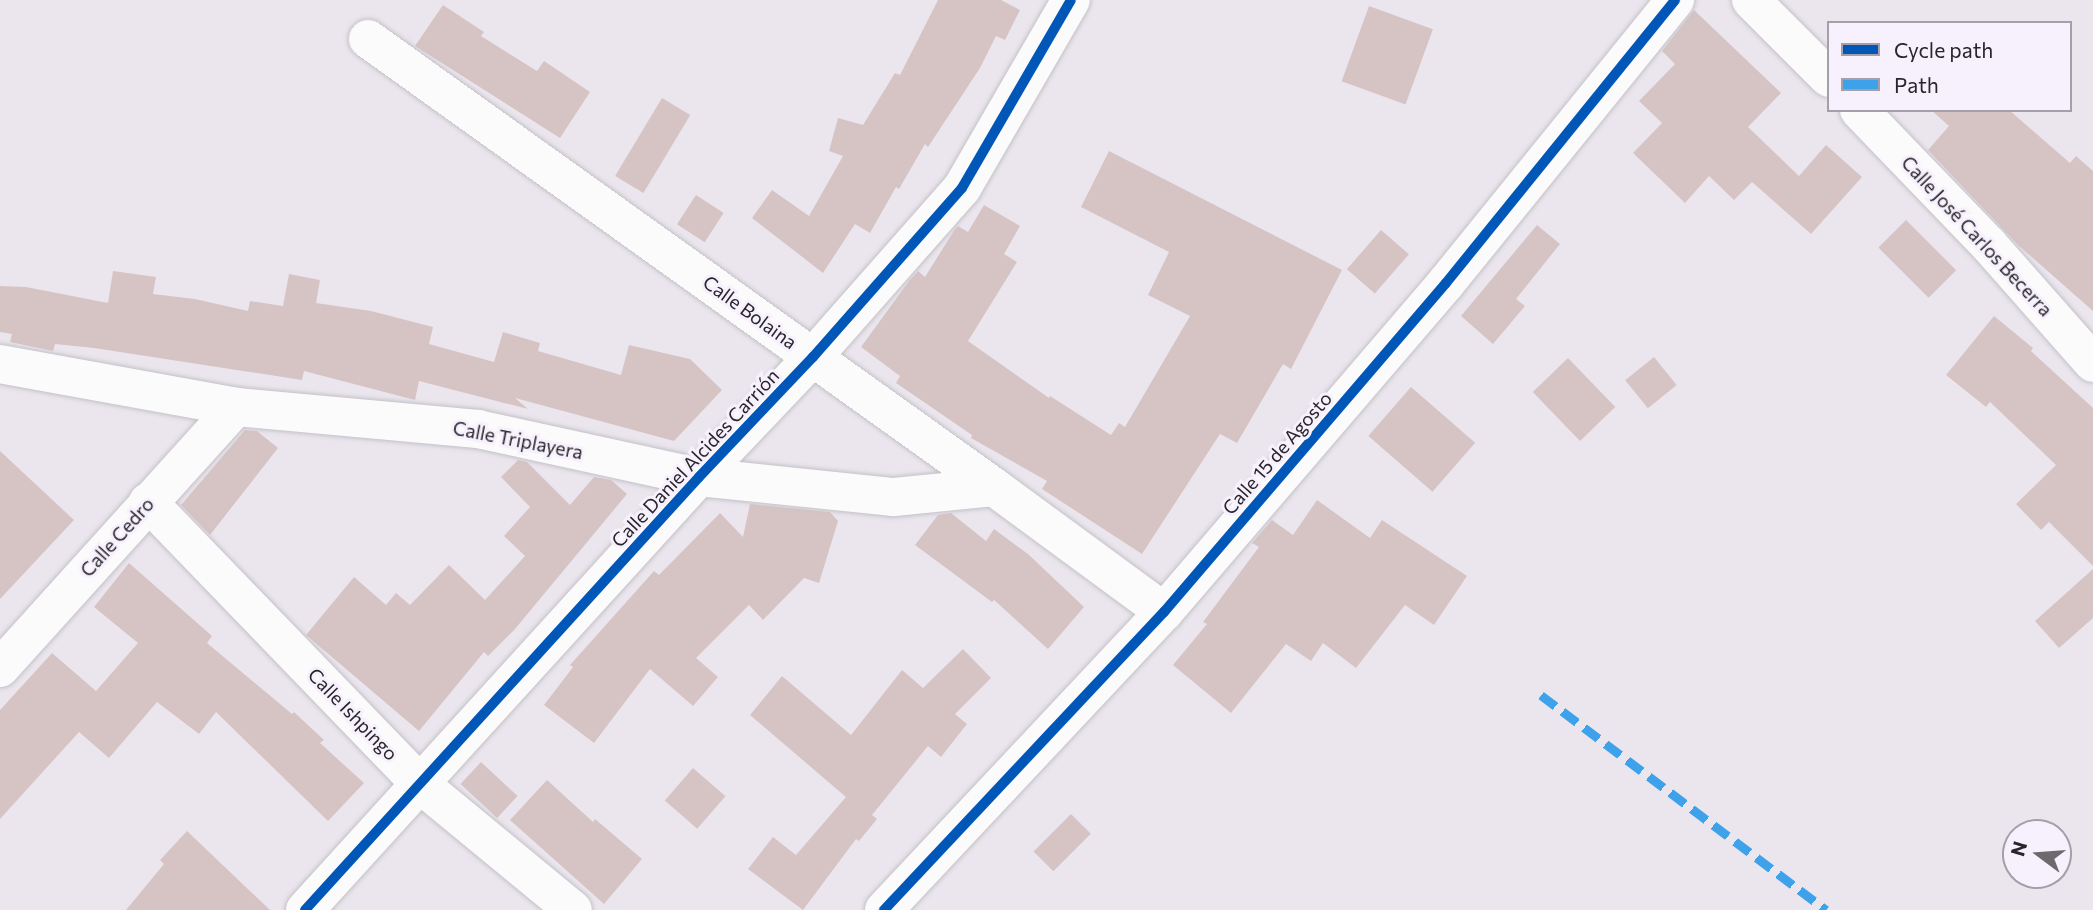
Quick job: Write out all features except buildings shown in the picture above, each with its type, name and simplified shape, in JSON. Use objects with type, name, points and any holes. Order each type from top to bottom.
[{"type":"street","name":"Calle Daniel Alcides Carrión","points":[[305,910],[699,477],[813,358],[962,188],[1071,0]]},
{"type":"street","name":"Calle 15 de Agosto","points":[[884,910],[1164,612],[1447,283],[1675,0]]},
{"type":"street","points":[[1751,0],[1827,76]]},
{"type":"street","name":"Calle Bolaina","points":[[368,39],[994,486],[1164,612]]},
{"type":"street","name":"Calle José Carlos Becerra","points":[[1861,112],[1989,245],[2093,363]]},
{"type":"street","name":"Calle Triplayera","points":[[0,364],[236,407],[478,429],[699,477],[894,497],[994,486]]},
{"type":"street","name":"Calle Cedro","points":[[0,668],[236,407]]},
{"type":"street","name":"Calle Ishpingo","points":[[148,502],[420,784],[573,910]]},
{"type":"marked path","points":[[1541,695],[1826,910]]},
{"type":"cycle path","points":[[305,910],[699,477],[813,357],[962,188],[1071,0]]},
{"type":"cycle path","points":[[884,910],[1164,612],[1446,283],[1675,0]]}]
